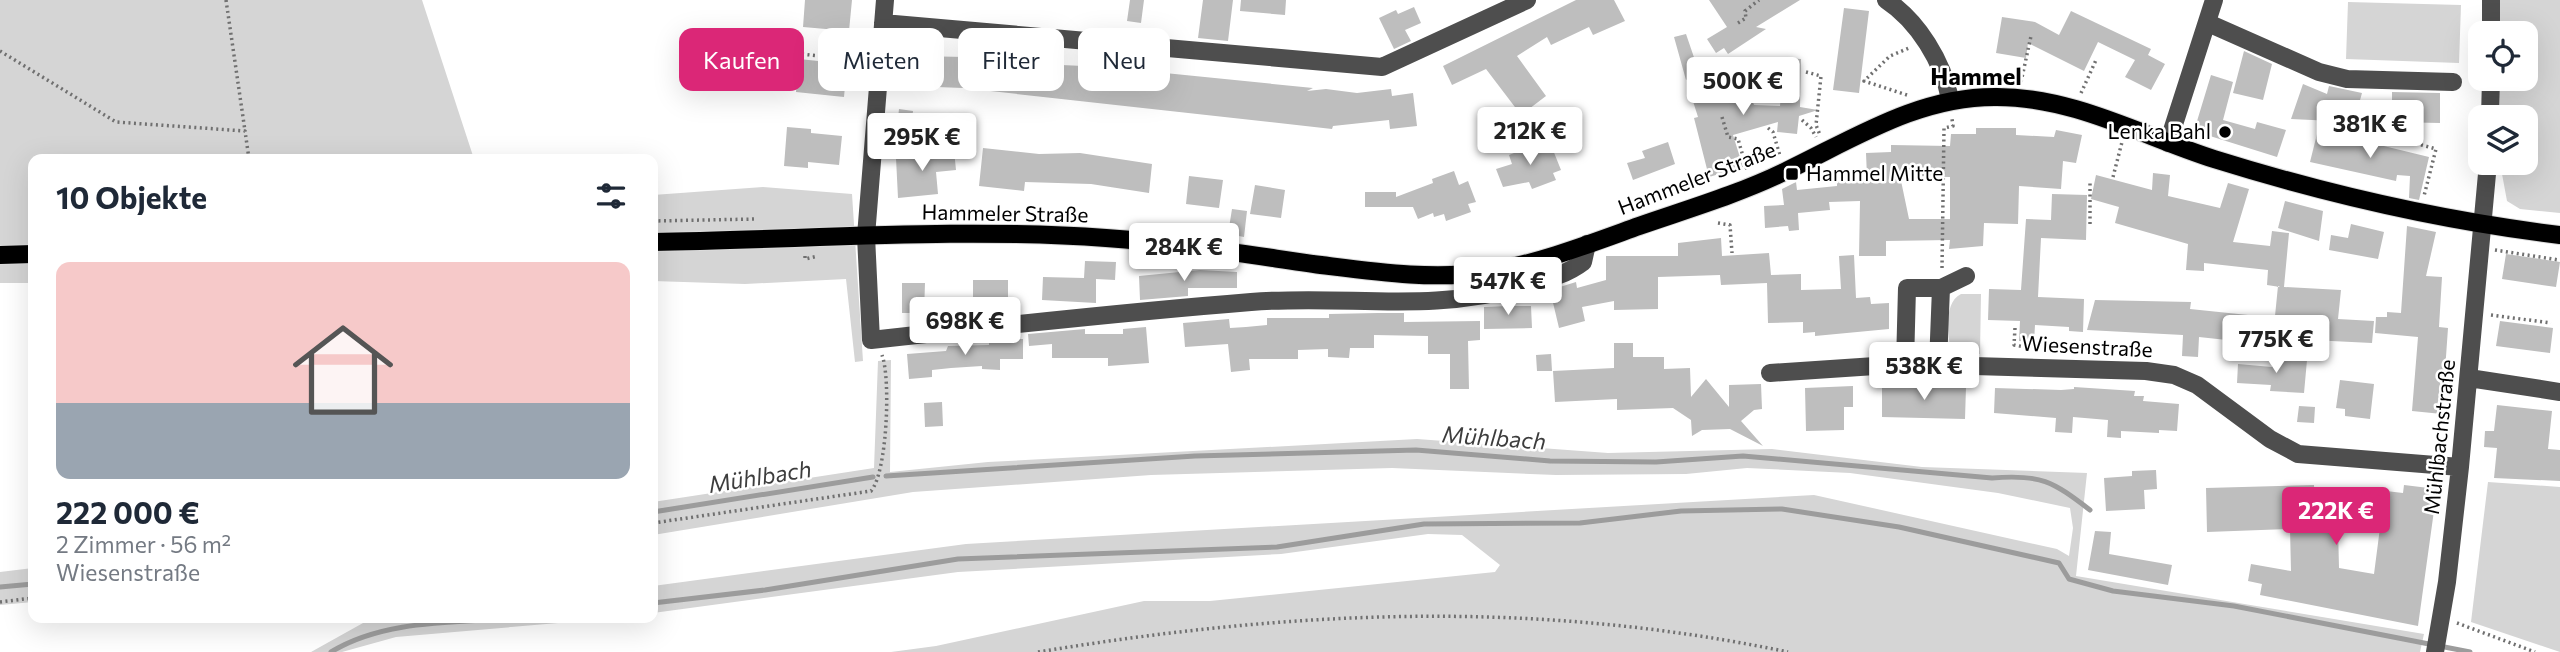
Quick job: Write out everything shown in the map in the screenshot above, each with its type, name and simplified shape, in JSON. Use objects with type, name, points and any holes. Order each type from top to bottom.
[{"type":"main road","name":"Hammeler Straße","points":[[658,243],[866,236],[1084,236],[1424,276],[1504,269],[1587,244],[1733,193],[1821,144],[1931,104],[1950,99],[2018,97],[2072,108],[2168,143],[2277,177],[2484,226],[2560,235]]},
{"type":"main road","points":[[0,255],[28,254]]},
{"type":"street","points":[[883,28],[885,0]]},
{"type":"street","points":[[883,23],[1382,67],[1527,0]]},
{"type":"street","points":[[1886,0],[1905,16],[1928,46],[1943,72],[1950,99]]},
{"type":"street","points":[[2491,0],[2491,21]]},
{"type":"street","points":[[2168,143],[2208,23],[2209,2]]},
{"type":"street","points":[[2208,23],[2319,72],[2347,79],[2453,82]]},
{"type":"street","points":[[878,91],[866,236],[871,340],[1249,302],[1390,304],[1456,301],[1513,289],[1564,273],[1583,262],[1587,244]]},
{"type":"street","name":"Mühlbachstraße","points":[[2435,652],[2460,467],[2487,175]]},
{"type":"street","points":[[1905,364],[1907,288],[1941,288],[1966,276]]},
{"type":"street","points":[[1938,364],[1941,288]]},
{"type":"street","name":"Wiesenstraße","points":[[1770,373],[1938,364],[2091,367],[2174,375],[2197,385],[2270,439],[2298,454],[2460,467]]},
{"type":"street","points":[[2469,378],[2560,392]]},
{"type":"path","points":[[226,0],[247,154]]},
{"type":"path","points":[[1738,23],[1746,18],[1745,11],[1759,0]]},
{"type":"path","points":[[2018,97],[2031,36]]},
{"type":"path","points":[[1928,46],[1897,53],[1864,80],[1931,104]]},
{"type":"path","points":[[0,51],[116,122],[244,131]]},
{"type":"path","points":[[2072,108],[2096,60]]},
{"type":"path","points":[[1806,72],[1821,76],[1816,125],[1821,144]]},
{"type":"path","points":[[1722,117],[1728,137],[1738,139],[1747,168]]},
{"type":"path","points":[[1801,120],[1811,128],[1821,144]]},
{"type":"path","points":[[1941,288],[1944,128],[1951,126]]},
{"type":"path","points":[[2113,177],[2126,127]]},
{"type":"path","points":[[1768,128],[1773,132],[1777,150]]},
{"type":"path","points":[[2368,130],[2435,149],[2421,212]]},
{"type":"path","points":[[2090,182],[2090,224]]},
{"type":"path","points":[[1718,223],[1730,225],[1732,253]]},
{"type":"path","points":[[2482,248],[2559,260]]},
{"type":"path","points":[[2475,313],[2551,323]]},
{"type":"path","points":[[2015,328],[2014,345],[2025,347]]},
{"type":"path","points":[[658,522],[871,491],[879,478],[887,391],[884,360],[871,340]]},
{"type":"path","points":[[0,602],[28,599]]},
{"type":"path","points":[[1038,652],[1149,634],[1274,620],[1386,615],[1512,616],[1636,627],[1788,652]]},
{"type":"path","points":[[2441,621],[2535,652]]},
{"type":"shaded area","points":[[0,0],[422,0],[472,154],[28,154],[28,283],[0,283]]},
{"type":"shaded area","points":[[2498,0],[2560,0],[2560,213],[2520,209],[2507,201],[2502,175],[2538,175],[2538,105],[2500,105],[2499,91],[2538,91],[2538,21],[2499,21]]},
{"type":"shaded area","points":[[2348,2],[2461,5],[2459,63],[2346,59]]},
{"type":"shaded area","points":[[763,187],[852,194],[863,361],[855,362],[846,279],[745,284],[658,281],[658,195]]},
{"type":"shaded area","points":[[1961,294],[1981,294],[1980,354],[1956,353],[1950,347],[1950,310]]},
{"type":"shaded area","points":[[891,360],[890,472],[988,462],[1417,439],[1608,453],[1772,449],[1922,467],[2087,473],[2076,576],[2424,634],[2420,652],[891,652],[936,646],[1144,601],[1210,601],[1495,572],[1500,565],[1462,535],[1428,534],[1281,554],[958,572],[658,612],[658,585],[966,544],[1814,495],[2057,549],[2069,556],[2073,528],[2070,508],[1998,493],[1850,473],[1747,468],[1686,474],[1556,475],[1392,468],[1151,475],[913,492],[658,534],[658,501],[874,468],[878,361]]},
{"type":"shaded area","points":[[2488,482],[2560,487],[2560,652],[2471,622]]},
{"type":"shaded area","points":[[28,569],[28,602],[0,605],[0,572]]},
{"type":"shaded area","points":[[363,623],[559,623],[396,637],[342,652],[311,652]]},
{"type":"building","points":[[805,0],[852,0],[849,28],[803,27]]},
{"type":"building","points":[[1130,0],[1144,0],[1141,23],[1127,21]]},
{"type":"building","points":[[1203,0],[1233,0],[1228,41],[1198,38]]},
{"type":"building","points":[[1241,0],[1286,0],[1285,15],[1240,11]]},
{"type":"building","points":[[1576,0],[1614,0],[1625,21],[1593,35],[1589,27],[1551,45],[1547,37],[1517,56],[1546,96],[1521,115],[1486,69],[1452,85],[1443,66]]},
{"type":"building","points":[[1709,0],[1800,0],[1756,27],[1766,29],[1728,54],[1724,48],[1716,53],[1707,39],[1727,27]]},
{"type":"building","points":[[1414,7],[1421,23],[1405,30],[1411,41],[1394,49],[1379,18],[1396,10],[1398,14]]},
{"type":"building","points":[[1844,8],[1869,11],[1859,93],[1833,90]]},
{"type":"building","points":[[2071,11],[2151,49],[2148,55],[2165,64],[2151,90],[2125,77],[2135,60],[2098,42],[2084,71],[2028,43],[2026,58],[1996,53],[2002,17],[2035,22],[2059,35]]},
{"type":"building","points":[[1686,34],[1699,72],[1686,80],[1674,37]]},
{"type":"building","points":[[2244,51],[2272,64],[2263,100],[2233,93]]},
{"type":"building","points":[[944,57],[958,57],[958,88],[944,87]]},
{"type":"building","points":[[1786,58],[1801,59],[1800,107],[1818,110],[1799,116],[1797,134],[1777,132],[1778,122],[1733,135],[1743,167],[1709,177],[1694,118],[1698,117],[1691,95],[1744,78],[1754,105],[1780,106],[1781,95],[1784,96]]},
{"type":"building","points":[[804,60],[818,61],[818,91],[845,91],[844,97],[796,92],[804,91]]},
{"type":"building","points":[[1064,65],[1078,66],[1078,91],[1170,91],[1170,74],[1313,88],[1307,91],[1326,89],[1357,93],[1391,89],[1392,96],[1413,93],[1417,126],[1390,129],[1389,120],[1333,126],[1332,129],[990,91],[1064,91]]},
{"type":"building","points":[[2211,75],[2233,82],[2223,120],[2255,129],[2257,122],[2286,130],[2277,157],[2194,131]]},
{"type":"building","points":[[2303,84],[2327,94],[2329,86],[2362,93],[2354,122],[2291,119]]},
{"type":"building","points":[[2392,92],[2440,93],[2440,123],[2392,122]]},
{"type":"building","points":[[899,109],[913,111],[911,129],[897,128]]},
{"type":"building","points":[[787,127],[842,136],[839,165],[808,162],[808,168],[784,166]]},
{"type":"building","points":[[1976,128],[2016,128],[2016,135],[2054,137],[2056,130],[2082,135],[2076,163],[2063,161],[2061,189],[2019,186],[2018,224],[1984,223],[1983,246],[1949,249],[1950,240],[1886,241],[1886,256],[1859,256],[1860,201],[1829,202],[1830,210],[1798,213],[1799,230],[1789,231],[1788,226],[1765,228],[1764,206],[1784,205],[1782,189],[1796,182],[1797,190],[1837,186],[1837,178],[1867,177],[1866,153],[1891,152],[1891,145],[1950,146],[1951,134],[1976,134]],"holes":[[[1900,176],[1950,177],[1950,219],[1909,219]]]},
{"type":"building","points":[[2318,130],[2429,157],[2419,200],[2409,198],[2410,176],[2397,175],[2396,181],[2310,162]]},
{"type":"building","points":[[1540,140],[1544,153],[1553,150],[1561,170],[1553,173],[1556,180],[1532,189],[1529,182],[1503,187],[1496,169],[1512,164],[1509,155],[1519,151],[1519,147]]},
{"type":"building","points":[[1668,142],[1675,164],[1633,180],[1627,163],[1645,158],[1642,151]]},
{"type":"building","points":[[983,148],[1039,154],[1080,153],[1152,164],[1149,193],[1091,184],[1025,182],[1024,191],[979,186]]},
{"type":"building","points":[[954,150],[956,170],[936,172],[938,194],[898,198],[896,158]]},
{"type":"building","points":[[1454,171],[1459,185],[1468,181],[1476,202],[1468,204],[1471,212],[1446,221],[1444,214],[1434,217],[1433,213],[1418,219],[1413,207],[1365,207],[1365,192],[1396,192],[1396,197],[1433,183],[1432,179]]},
{"type":"building","points":[[2153,173],[2170,175],[2168,196],[2220,208],[2228,183],[2249,189],[2233,242],[2270,246],[2272,231],[2289,233],[2284,287],[2341,290],[2338,319],[2374,321],[2372,343],[2311,340],[2312,330],[2274,326],[2278,287],[2267,285],[2268,270],[2204,263],[2204,271],[2186,270],[2188,244],[2115,223],[2119,207],[2091,199],[2096,175],[2152,190]]},
{"type":"building","points":[[1189,176],[1223,180],[1219,208],[1186,204]]},
{"type":"building","points":[[1255,185],[1285,190],[1281,218],[1250,214]]},
{"type":"building","points":[[2052,194],[2087,195],[2086,240],[2041,238],[2038,297],[2084,299],[2083,332],[2069,331],[2069,327],[2035,325],[2034,342],[2019,341],[2020,321],[1988,320],[1989,289],[2021,290],[2026,219],[2051,220]]},
{"type":"building","points":[[2285,201],[2323,211],[2319,241],[2278,228]]},
{"type":"building","points":[[1232,209],[1247,211],[1244,237],[1228,234]]},
{"type":"building","points":[[2351,224],[2384,232],[2378,259],[2329,250],[2331,235],[2348,238]]},
{"type":"building","points":[[2407,226],[2436,232],[2426,276],[2442,277],[2439,327],[2448,328],[2442,414],[2412,411],[2418,337],[2375,333],[2376,317],[2387,317],[2387,312],[2401,313]]},
{"type":"building","points":[[1721,238],[1722,256],[1769,253],[1771,275],[1801,274],[1801,290],[1841,289],[1839,256],[1854,255],[1856,298],[1870,297],[1871,304],[1889,303],[1889,329],[1815,336],[1815,332],[1803,333],[1803,322],[1768,323],[1767,283],[1721,285],[1720,275],[1658,277],[1658,309],[1614,310],[1614,301],[1582,307],[1585,321],[1559,328],[1550,290],[1576,282],[1577,288],[1606,280],[1606,256],[1678,256],[1678,243]]},
{"type":"building","points":[[2506,254],[2560,262],[2556,287],[2502,279]]},
{"type":"building","points":[[1085,261],[1116,262],[1115,280],[1096,279],[1096,303],[1042,300],[1043,277],[1084,278]]},
{"type":"building","points":[[1200,270],[1237,272],[1237,288],[1188,288],[1188,296],[1140,300],[1139,276]]},
{"type":"building","points":[[973,280],[1008,280],[1008,306],[973,306]]},
{"type":"building","points":[[902,283],[925,283],[924,313],[902,313]]},
{"type":"building","points":[[2095,300],[2191,302],[2190,309],[2248,315],[2245,342],[2199,337],[2198,357],[2182,356],[2183,335],[2087,330]]},
{"type":"building","points":[[1531,306],[1532,328],[1484,329],[1484,307]]},
{"type":"building","points":[[1404,313],[1404,322],[1480,321],[1480,340],[1468,341],[1469,389],[1450,389],[1450,354],[1428,354],[1428,336],[1374,335],[1374,348],[1350,348],[1349,358],[1328,357],[1328,349],[1298,350],[1298,359],[1249,359],[1250,370],[1231,372],[1228,344],[1185,347],[1183,323],[1229,319],[1230,328],[1267,325],[1267,318],[1329,318],[1329,314]]},
{"type":"building","points":[[2500,321],[2553,328],[2550,353],[2496,346]]},
{"type":"building","points":[[1146,327],[1149,363],[1108,366],[1108,358],[1052,358],[1052,344],[1029,346],[1028,334],[1085,329],[1085,334],[1123,334],[1123,329]]},
{"type":"building","points":[[989,339],[1023,339],[1023,359],[1000,359],[1000,370],[982,369],[982,366],[951,368],[932,370],[932,377],[909,379],[907,354],[946,351],[948,346],[989,345]]},
{"type":"building","points":[[1614,343],[1633,343],[1633,357],[1664,357],[1664,369],[1690,368],[1691,397],[1706,379],[1729,407],[1729,385],[1761,384],[1762,409],[1754,410],[1741,421],[1763,446],[1730,429],[1702,430],[1692,436],[1691,420],[1673,408],[1617,410],[1617,399],[1555,402],[1553,371],[1614,368]]},
{"type":"building","points":[[1551,354],[1552,371],[1537,371],[1536,355]]},
{"type":"building","points":[[2273,357],[2307,360],[2304,393],[2270,391],[2271,385],[2237,383],[2238,364],[2272,367]]},
{"type":"building","points":[[2340,380],[2374,384],[2370,419],[2345,416],[2345,409],[2336,408]]},
{"type":"building","points":[[1853,386],[1853,407],[1844,407],[1844,430],[1806,431],[1805,388]]},
{"type":"building","points":[[1882,387],[1966,387],[1965,419],[1882,417]]},
{"type":"building","points":[[2074,387],[2135,391],[2134,396],[2144,396],[2143,401],[2179,404],[2177,431],[2121,431],[2121,438],[2107,437],[2108,420],[2073,417],[2072,433],[2055,432],[2056,418],[1994,413],[1995,388],[2061,390]]},
{"type":"building","points":[[942,402],[943,426],[925,427],[924,403]]},
{"type":"building","points":[[2497,405],[2552,411],[2548,449],[2560,450],[2560,481],[2494,478],[2497,448],[2484,447],[2485,431],[2494,431]]},
{"type":"building","points":[[2299,406],[2315,407],[2314,423],[2297,422]]},
{"type":"building","points":[[2156,470],[2157,489],[2144,490],[2145,509],[2106,511],[2104,478],[2132,476],[2132,471]]},
{"type":"building","points":[[2314,485],[2316,528],[2338,527],[2339,568],[2374,574],[2381,520],[2348,516],[2352,487],[2403,493],[2404,485],[2437,489],[2418,626],[2260,595],[2262,584],[2248,581],[2251,564],[2291,571],[2290,529],[2207,532],[2206,488]]},
{"type":"building","points":[[2095,531],[2111,532],[2109,554],[2172,565],[2168,585],[2088,570]]},
{"type":"waterway","name":"Mühlbach","points":[[886,476],[1195,456],[1416,450],[1550,461],[1656,462],[1743,456],[1992,478],[2023,477],[2055,486],[2090,510]]},
{"type":"waterway","name":"Mühlbach","points":[[658,511],[873,477]]},
{"type":"waterway","points":[[658,602],[765,590],[958,559],[1277,547],[1424,524],[1580,523],[1681,511],[1782,509],[1899,527],[2059,563],[2069,579],[2113,591],[2234,606],[2470,652]]},
{"type":"waterway","name":"Mühlbach","points":[[0,587],[28,584]]},
{"type":"waterway","points":[[331,652],[374,633],[434,623]]},
{"type":"place","name":"Lenka Bahl","points":[[2225,132]]},
{"type":"place","name":"Hammel Mitte","points":[[1792,174]]},
{"type":"district","name":"Hammel","points":[[1976,77]]}]
